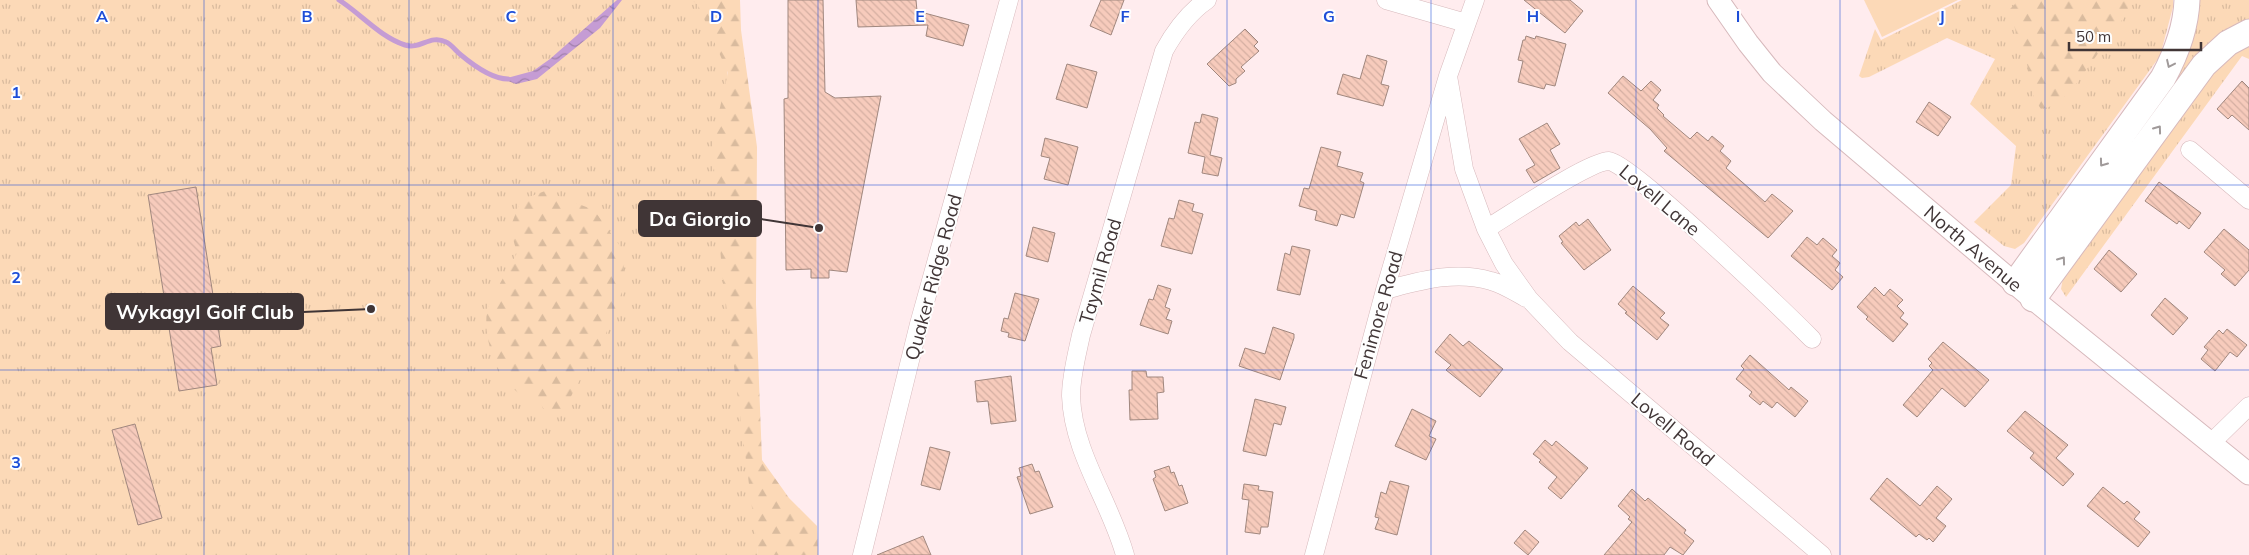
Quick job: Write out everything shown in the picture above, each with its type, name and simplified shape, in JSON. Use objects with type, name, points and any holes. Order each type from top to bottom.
[{"type":"highway","points":[[2024,291],[2163,78],[2184,28],[2187,0]]},
{"type":"highway","points":[[2024,291],[2204,66],[2228,43],[2249,32]]},
{"type":"main road","name":"North Avenue","points":[[1718,0],[1754,51],[1799,100],[2024,291],[2249,474]]},
{"type":"street","name":"Quaker Ridge Road","points":[[862,555],[919,324],[1008,0]]},
{"type":"street","name":"Taymil Road","points":[[1125,555],[1079,441],[1073,418],[1071,394],[1075,364],[1081,335],[1164,51],[1174,33],[1186,18],[1207,0]]},
{"type":"street","points":[[1386,0],[1466,23]]},
{"type":"street","name":"Lovell Road","points":[[1475,0],[1448,76],[1464,169],[1486,229],[1504,264],[1529,300],[1570,342],[1822,555]]},
{"type":"street","name":"Fenimore Road","points":[[1314,555],[1385,290],[1448,76]]},
{"type":"street","points":[[2190,150],[2249,200]]},
{"type":"street","name":"Lovell Lane","points":[[1486,229],[1580,172],[1610,160],[1625,168],[1692,226],[1812,339]]},
{"type":"street","name":"Lovell Road","points":[[1385,290],[1437,277],[1475,277],[1493,281],[1529,300]]},
{"type":"street","points":[[2210,444],[2249,406]]},
{"type":"green space","points":[[0,0],[723,0],[758,555],[0,555]]},
{"type":"green space","points":[[692,0],[740,0],[741,30],[757,147],[756,304],[762,460],[789,498],[817,526],[818,555],[758,555],[722,272],[712,142],[728,73],[698,5]]},
{"type":"green space","points":[[1864,0],[1958,0],[1882,37]]},
{"type":"green space","points":[[1962,0],[2173,0],[2173,7],[2160,56],[2024,243],[2015,249],[2004,246],[1974,222],[2011,185],[2016,146],[1970,104],[1995,59],[1947,38],[1869,77],[1862,78],[1859,76],[1875,29],[1881,40]]},
{"type":"green space","points":[[2019,0],[2130,0],[2127,13],[2074,87],[2056,105],[2041,109],[2033,94],[2025,56],[2008,11]]},
{"type":"green space","points":[[2199,0],[2249,0],[2249,22],[2161,107],[2179,73]]},
{"type":"green space","points":[[2249,44],[2249,59],[2242,56],[2066,297],[2061,289],[2063,278],[2203,84],[2232,53]]},
{"type":"green space","points":[[545,191],[594,210],[625,253],[622,292],[602,344],[583,374],[560,417],[548,416],[540,403],[527,398],[515,390],[506,380],[492,353],[486,324],[488,307],[517,253],[510,228],[521,200]]},
{"type":"water","points":[[617,0],[622,0],[600,28],[537,79],[516,84],[503,79],[533,71],[550,59]]},
{"type":"building","points":[[788,0],[823,0],[825,92],[835,98],[881,96],[847,272],[829,270],[829,278],[811,278],[811,269],[786,270],[784,99],[788,98]]},
{"type":"building","points":[[856,0],[916,0],[917,11],[969,25],[963,46],[926,36],[928,25],[858,27]]},
{"type":"building","points":[[1101,0],[1124,0],[1111,35],[1090,26]]},
{"type":"building","points":[[1524,0],[1570,0],[1583,11],[1565,33]]},
{"type":"building","points":[[1245,29],[1258,42],[1254,46],[1259,51],[1241,67],[1245,71],[1236,79],[1236,83],[1229,86],[1207,64]]},
{"type":"building","points":[[1526,36],[1535,39],[1536,36],[1566,44],[1555,86],[1546,84],[1544,89],[1518,82],[1523,61],[1518,60],[1523,40],[1525,40]]},
{"type":"building","points":[[1367,55],[1387,61],[1381,84],[1389,86],[1383,106],[1337,94],[1343,74],[1360,79]]},
{"type":"building","points":[[1067,64],[1097,72],[1087,108],[1056,99]]},
{"type":"building","points":[[1623,76],[1641,91],[1651,81],[1661,90],[1653,100],[1659,105],[1657,108],[1663,116],[1690,139],[1697,132],[1708,141],[1712,136],[1724,146],[1720,151],[1731,161],[1726,168],[1765,202],[1772,194],[1793,211],[1768,238],[1664,151],[1667,148],[1650,129],[1608,93]]},
{"type":"building","points":[[2242,81],[2249,88],[2249,130],[2232,115],[2228,119],[2217,109]]},
{"type":"building","points":[[1929,102],[1951,117],[1938,136],[1916,122]]},
{"type":"building","points":[[1202,114],[1218,118],[1210,155],[1222,158],[1218,176],[1202,173],[1205,157],[1188,153],[1195,122],[1200,123]]},
{"type":"building","points":[[1547,123],[1560,144],[1550,150],[1560,168],[1534,183],[1526,170],[1535,165],[1519,139]]},
{"type":"building","points":[[1045,138],[1078,147],[1068,185],[1044,179],[1050,158],[1041,156]]},
{"type":"building","points":[[1321,147],[1341,152],[1337,166],[1363,173],[1360,181],[1364,183],[1354,218],[1341,214],[1337,226],[1315,220],[1317,211],[1299,206],[1304,188],[1309,189]]},
{"type":"building","points":[[2159,182],[2201,213],[2189,229],[2179,221],[2177,224],[2145,201]]},
{"type":"building","points":[[196,187],[221,346],[211,348],[217,385],[179,391],[148,195]]},
{"type":"building","points":[[1179,200],[1194,204],[1192,211],[1203,214],[1192,254],[1161,246],[1169,218],[1174,219]]},
{"type":"building","points":[[1588,219],[1611,250],[1584,270],[1561,243],[1563,242],[1559,236],[1576,222],[1579,226]]},
{"type":"building","points":[[1033,227],[1055,233],[1048,262],[1026,256]]},
{"type":"building","points":[[2224,229],[2249,250],[2249,270],[2235,286],[2221,274],[2225,270],[2204,252]]},
{"type":"building","points":[[1807,237],[1817,245],[1823,238],[1837,250],[1832,256],[1840,263],[1835,270],[1843,277],[1832,290],[1791,256]]},
{"type":"building","points":[[1292,246],[1310,250],[1300,295],[1277,290],[1285,253],[1290,255]]},
{"type":"building","points":[[2109,250],[2137,274],[2121,292],[2094,269]]},
{"type":"building","points":[[1158,285],[1171,289],[1165,307],[1170,309],[1166,319],[1172,321],[1168,334],[1140,325],[1149,299],[1153,300]]},
{"type":"building","points":[[1633,286],[1665,313],[1660,318],[1669,325],[1657,340],[1625,313],[1627,312],[1618,304]]},
{"type":"building","points":[[1875,287],[1884,296],[1890,289],[1903,300],[1897,306],[1904,313],[1900,318],[1908,324],[1893,342],[1866,319],[1868,317],[1857,307]]},
{"type":"building","points":[[1015,293],[1039,299],[1025,341],[1008,337],[1009,333],[1001,331],[1004,318],[1008,319]]},
{"type":"building","points":[[2165,298],[2188,318],[2173,335],[2151,315]]},
{"type":"building","points":[[1273,327],[1294,334],[1280,380],[1239,366],[1245,348],[1265,354]]},
{"type":"building","points":[[2227,329],[2247,345],[2237,357],[2230,352],[2215,371],[2201,359],[2208,350],[2204,347],[2219,330],[2223,334]]},
{"type":"building","points":[[1450,334],[1463,346],[1469,341],[1503,369],[1480,397],[1446,370],[1451,365],[1435,352]]},
{"type":"building","points":[[1943,342],[1989,380],[1965,407],[1942,388],[1917,417],[1903,405],[1933,370],[1929,366],[1932,363],[1928,359]]},
{"type":"building","points":[[1750,355],[1789,390],[1791,387],[1808,401],[1795,417],[1777,402],[1772,408],[1763,401],[1760,405],[1749,396],[1752,392],[1736,379],[1744,369],[1741,366]]},
{"type":"building","points":[[1132,371],[1146,371],[1147,377],[1163,377],[1164,392],[1157,393],[1158,419],[1130,420],[1129,390],[1132,390]]},
{"type":"building","points":[[1011,376],[1016,421],[991,424],[988,401],[977,402],[975,381]]},
{"type":"building","points":[[1255,399],[1286,407],[1281,425],[1274,423],[1266,456],[1243,451]]},
{"type":"building","points":[[1412,409],[1436,421],[1429,436],[1436,439],[1426,460],[1395,446]]},
{"type":"building","points":[[2025,411],[2068,445],[2056,458],[2074,474],[2063,486],[2030,458],[2034,453],[2007,431]]},
{"type":"building","points":[[135,424],[162,518],[138,525],[112,430]]},
{"type":"building","points":[[1545,440],[1552,446],[1556,441],[1588,468],[1561,499],[1548,488],[1557,477],[1539,462],[1541,460],[1533,454]]},
{"type":"building","points":[[930,447],[950,452],[940,490],[921,485]]},
{"type":"building","points":[[1032,464],[1035,472],[1039,471],[1053,507],[1030,514],[1017,477],[1021,476],[1019,468]]},
{"type":"building","points":[[1169,466],[1171,473],[1174,472],[1179,486],[1182,485],[1188,503],[1165,511],[1153,479],[1156,477],[1154,471]]},
{"type":"building","points":[[1887,478],[1920,506],[1937,486],[1952,499],[1936,518],[1946,526],[1933,542],[1919,534],[1916,537],[1870,499]]},
{"type":"building","points":[[1390,481],[1409,486],[1397,535],[1375,529],[1379,518],[1375,517],[1381,492],[1386,494]]},
{"type":"building","points":[[1244,484],[1259,486],[1258,490],[1273,492],[1268,527],[1261,527],[1260,534],[1245,532],[1249,500],[1242,499]]},
{"type":"building","points":[[2103,487],[2124,504],[2127,501],[2140,512],[2134,519],[2150,532],[2138,547],[2087,506]]},
{"type":"building","points":[[1632,489],[1645,501],[1648,498],[1686,530],[1684,533],[1694,541],[1683,555],[1670,547],[1664,555],[1604,555],[1632,522],[1628,519],[1630,517],[1618,506]]},
{"type":"building","points":[[1525,530],[1539,542],[1528,555],[1514,543]]},
{"type":"building","points":[[923,536],[931,555],[877,555]]},
{"type":"waterway","points":[[339,0],[387,37],[410,46],[435,40],[446,42],[483,71],[496,77],[508,79]]},
{"type":"place","name":"Da Giorgio","points":[[819,228]]},
{"type":"place","name":"Wykagyl Golf Club","points":[[371,309]]}]
